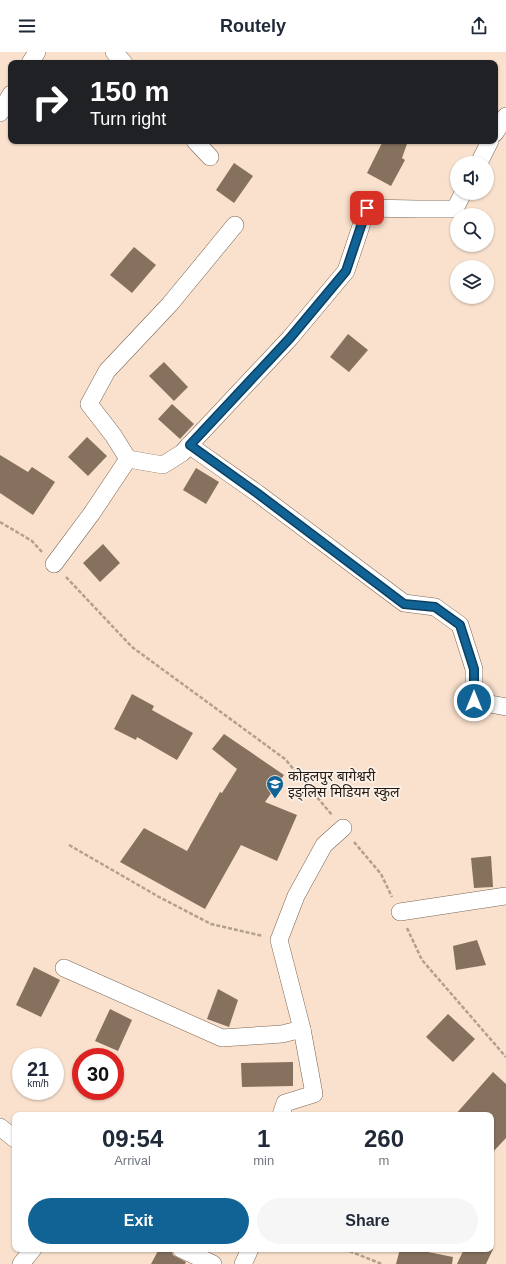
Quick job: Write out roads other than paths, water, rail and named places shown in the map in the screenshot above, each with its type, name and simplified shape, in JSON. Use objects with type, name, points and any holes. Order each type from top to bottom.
[{"type":"street","points":[[114,52],[121,60]]},
{"type":"street","points":[[0,112],[8,99]]},
{"type":"street","points":[[498,128],[506,116]]},
{"type":"street","points":[[198,144],[210,157]]},
{"type":"street","points":[[482,156],[488,144]]},
{"type":"street","points":[[235,225],[170,304],[107,371],[89,404],[113,435],[128,459],[163,465],[182,453],[190,445],[290,338],[346,271],[367,208],[417,210],[455,209],[460,200]]},
{"type":"street","points":[[190,445],[404,604],[435,607],[460,625],[474,669],[474,701],[506,707]]},
{"type":"street","points":[[54,564],[92,513],[128,459]]},
{"type":"street","points":[[282,1112],[285,1103],[314,1094],[302,1029],[279,940],[296,896],[324,846],[343,828]]},
{"type":"street","points":[[400,912],[506,896]]},
{"type":"street","points":[[64,968],[222,1038],[282,1034],[302,1029]]},
{"type":"street","points":[[0,1127],[12,1137]]},
{"type":"street","points":[[21,1264],[31,1252]]},
{"type":"street","points":[[186,1252],[204,1262]]},
{"type":"street","points":[[243,1264],[249,1252]]},
{"type":"place","name":"कोहलपुर बागेश्वरी इङ्लिस मिडियम स्कुल","points":[[275,799]]}]
